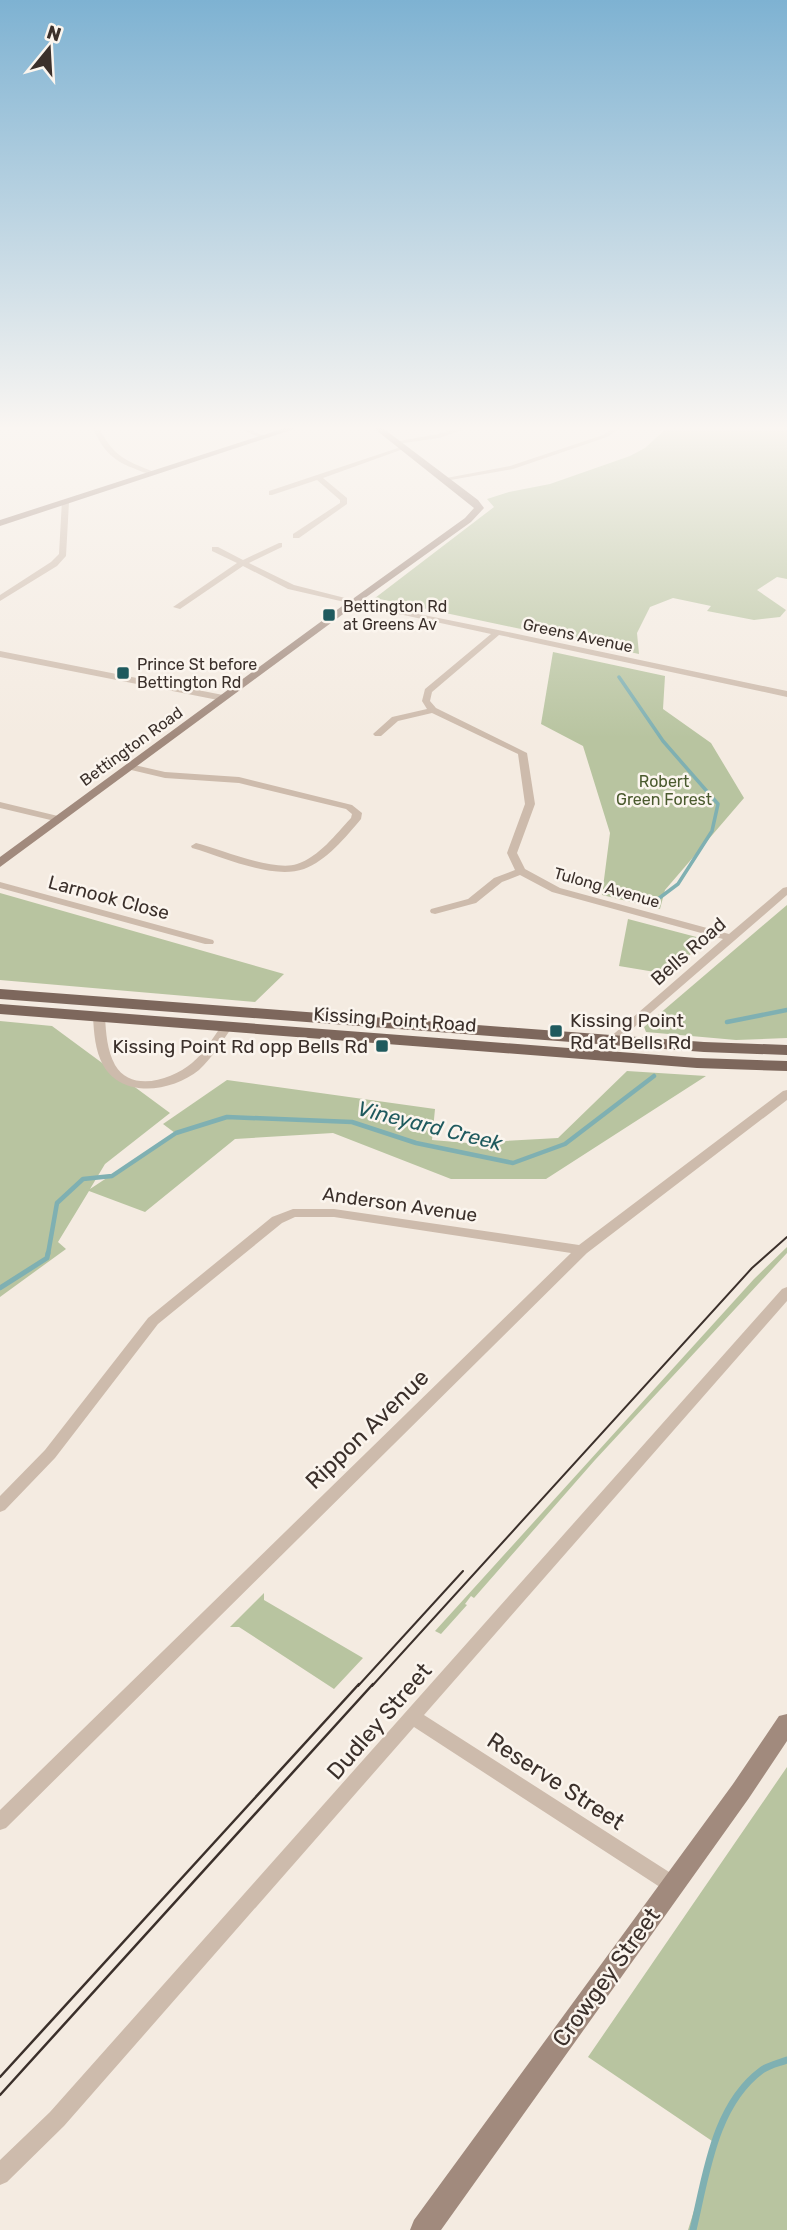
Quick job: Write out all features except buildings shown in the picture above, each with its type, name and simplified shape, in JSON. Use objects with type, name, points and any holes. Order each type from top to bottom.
[{"type":"main road","name":"Bettington Road","points":[[0,863],[452,530]]},
{"type":"main road","name":"Kissing Point Road","points":[[0,994],[680,1046],[787,1049]]},
{"type":"main road","name":"Kissing Point Road","points":[[0,1009],[686,1062],[787,1066]]},
{"type":"main road","name":"Crowgey Street","points":[[424,2230],[787,1723]]},
{"type":"street","points":[[0,599],[54,564],[64,554],[64,530]]},
{"type":"street","points":[[296,536],[305,530]]},
{"type":"street","points":[[177,607],[243,563],[279,545]]},
{"type":"street","name":"Greens Avenue","points":[[215,549],[298,589],[787,694]]},
{"type":"street","points":[[435,911],[472,901],[498,880],[521,871],[512,852],[530,804],[522,753],[433,710],[426,701],[428,691],[498,632]]},
{"type":"street","points":[[0,654],[223,698]]},
{"type":"street","points":[[378,734],[395,719],[433,710]]},
{"type":"street","points":[[130,767],[166,775],[239,780],[349,807],[357,813],[356,819],[310,861],[295,869],[276,868],[196,846]]},
{"type":"street","points":[[0,805],[59,819]]},
{"type":"street","name":"Tulong Avenue","points":[[521,871],[556,891],[730,938]]},
{"type":"street","name":"Larnook Close","points":[[0,885],[209,942]]},
{"type":"street","name":"Bells Road","points":[[612,1041],[787,890]]},
{"type":"street","points":[[99,1017],[100,1034],[110,1070],[119,1079],[133,1085],[173,1080],[188,1072],[208,1054],[226,1027]]},
{"type":"street","name":"Rippon Avenue","points":[[0,1822],[582,1250],[787,1094]]},
{"type":"street","name":"Anderson Avenue","points":[[0,1506],[50,1454],[153,1321],[277,1220],[293,1213],[334,1213],[582,1250]]},
{"type":"street","name":"Dudley Street","points":[[0,2175],[57,2119],[787,1292]]},
{"type":"street","name":"Reserve Street","points":[[413,1717],[673,1885]]},
{"type":"green space","points":[[464,530],[787,530],[787,579],[777,577],[757,590],[786,610],[780,617],[754,620],[707,611],[711,606],[673,598],[650,607],[637,633],[639,654],[375,598]]},
{"type":"green space","name":"Robert Green Forest","points":[[553,652],[665,676],[663,709],[711,743],[744,798],[665,890],[660,909],[602,895],[610,833],[583,746],[541,724]]},
{"type":"green space","points":[[0,893],[284,974],[255,1002],[0,980]]},
{"type":"green space","points":[[787,905],[787,1038],[736,1040],[646,1032],[644,1027]]},
{"type":"green space","points":[[628,919],[704,939],[704,943],[667,974],[619,966]]},
{"type":"green space","points":[[0,1021],[52,1026],[170,1113],[105,1164],[90,1189],[175,1133],[163,1124],[227,1080],[435,1109],[432,1140],[468,1143],[558,1138],[627,1071],[706,1076],[546,1179],[451,1179],[333,1133],[235,1139],[145,1212],[89,1191],[58,1242],[66,1249],[0,1297]]},
{"type":"green space","points":[[787,1247],[787,1253],[595,1460],[474,1598],[471,1596],[465,1604],[467,1605],[441,1634],[435,1631],[754,1279]]},
{"type":"green space","points":[[264,1593],[264,1600],[363,1658],[334,1689],[239,1627],[230,1627]]},
{"type":"green space","points":[[787,1767],[787,2230],[688,2230],[715,2143],[588,2057]]},
{"type":"waterway","points":[[619,677],[663,741],[718,804],[712,831],[678,884],[650,905]]},
{"type":"waterway","name":"Vineyard Creek","points":[[727,1022],[787,1010]]},
{"type":"waterway","name":"Vineyard Creek","points":[[48,1254],[57,1203],[83,1179],[112,1176],[176,1133],[227,1117],[352,1122],[416,1143],[513,1163],[565,1144],[654,1076]]},
{"type":"waterway","name":"Vineyard Creek","points":[[0,1288],[47,1258],[48,1253]]},
{"type":"waterway","points":[[693,2230],[714,2143],[733,2102],[762,2070],[787,2060]]},
{"type":"tram line","points":[[372,1686],[752,1268],[787,1237]]},
{"type":"tram line","points":[[358,1686],[463,1571]]},
{"type":"tram line","points":[[0,2077],[359,1684]]},
{"type":"tram line","points":[[0,2095],[373,1684]]},
{"type":"place","name":"Bettington Rd at Greens Av","points":[[329,615]]},
{"type":"place","name":"Prince St before Bettington Rd","points":[[123,673]]},
{"type":"place","name":"Kissing Point Rd at Bells Rd","points":[[556,1031]]},
{"type":"place","name":"Kissing Point Rd opp Bells Rd","points":[[382,1046]]}]
